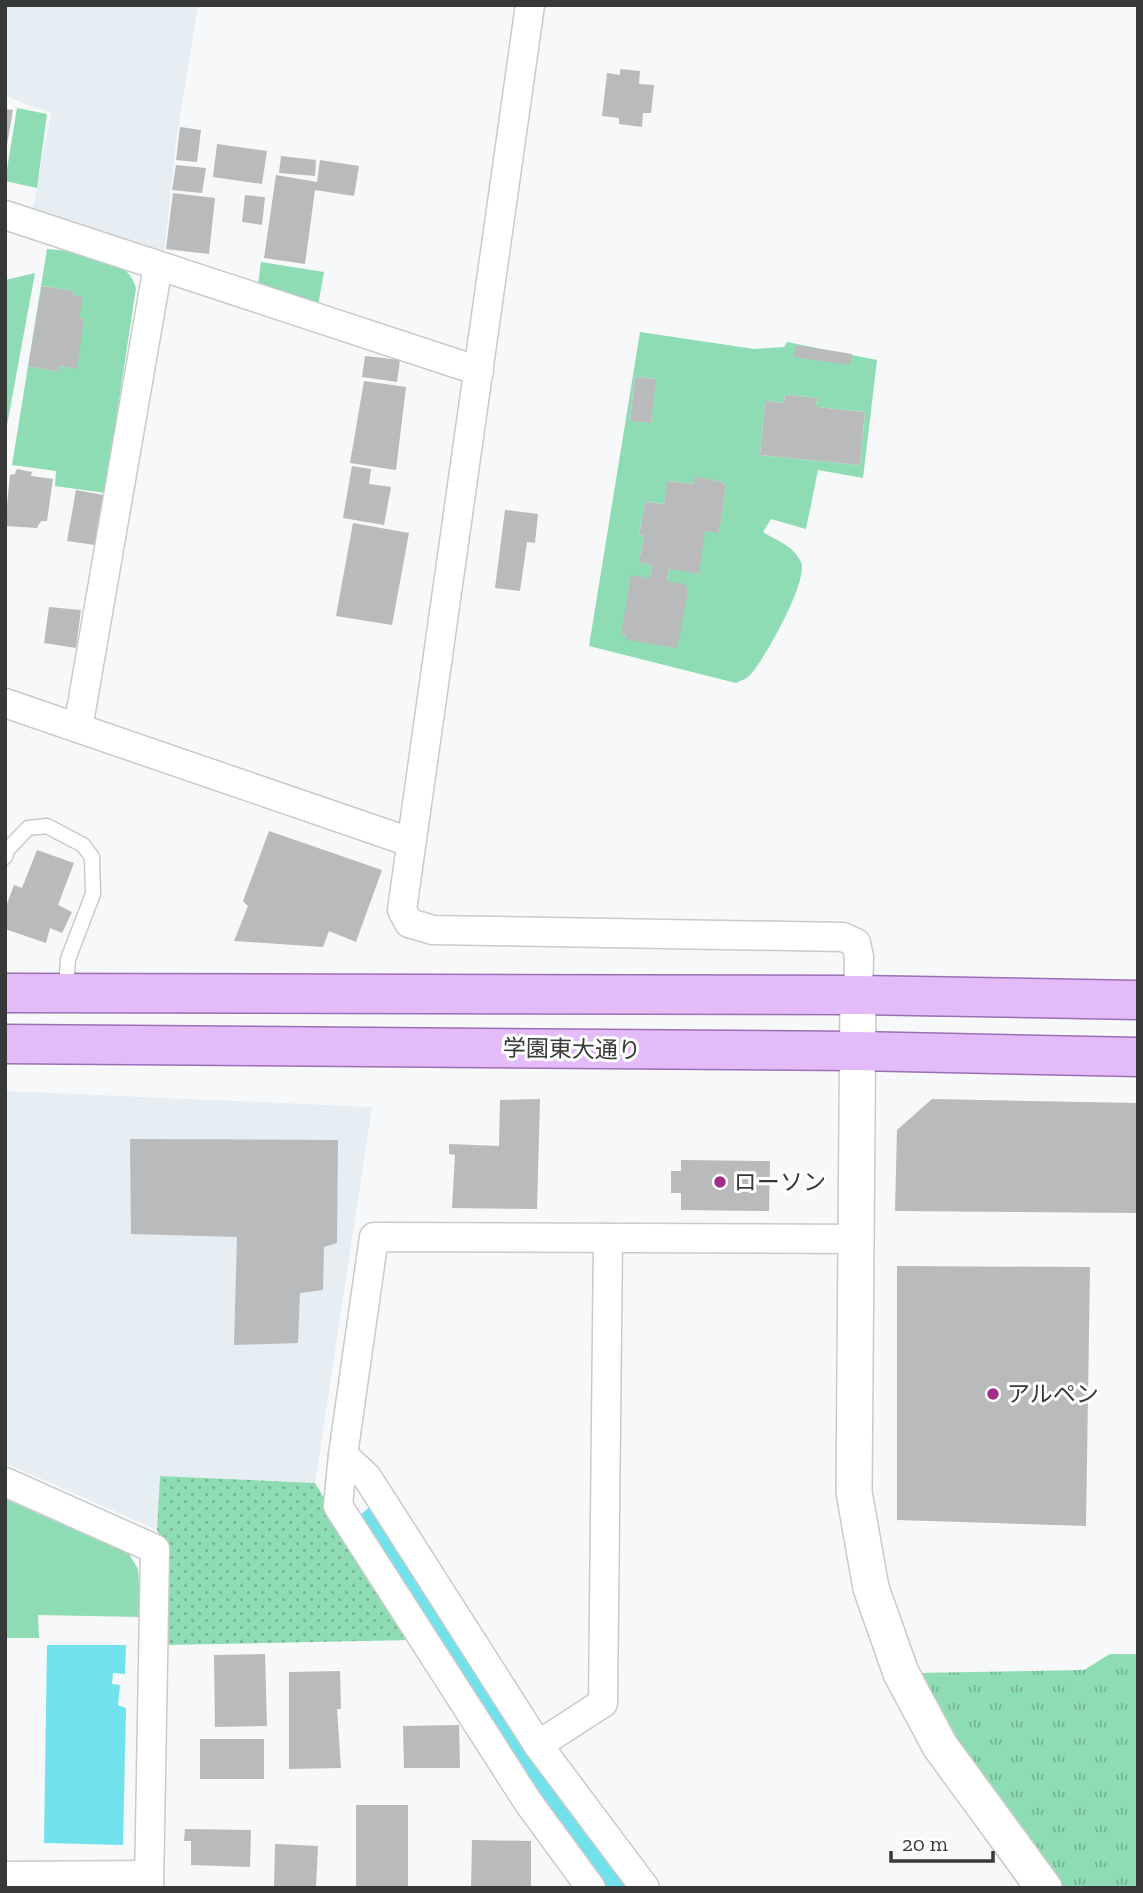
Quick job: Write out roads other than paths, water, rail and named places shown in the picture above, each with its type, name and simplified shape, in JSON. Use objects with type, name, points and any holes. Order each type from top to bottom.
[{"type":"main road","points":[[5,993],[858,995],[1138,1000]]},
{"type":"main road","name":"学園東大通り","points":[[5,1044],[856,1051],[1138,1057]]},
{"type":"street","points":[[530,5],[402,910],[409,923],[433,930],[843,937],[856,943],[859,957],[856,1051],[854,1492],[871,1588],[901,1673],[940,1746],[1044,1888]]},
{"type":"street","points":[[5,215],[479,370]]},
{"type":"street","points":[[78,728],[158,265]]},
{"type":"street","points":[[5,703],[410,842]]},
{"type":"street","points":[[591,1888],[528,1802],[338,1506],[342,1455],[374,1237],[857,1239]]},
{"type":"street","points":[[538,1745],[603,1703],[608,1238]]},
{"type":"street","points":[[342,1455],[367,1477],[538,1745],[645,1888]]},
{"type":"street","points":[[5,1482],[155,1549],[149,1881],[5,1876]]},
{"type":"lane","points":[[5,857],[28,828],[47,826],[83,845],[92,857],[93,894],[68,959],[66,994]]},
{"type":"water","points":[[371,1506],[629,1888],[606,1888],[518,1765],[360,1515]]},
{"type":"water","points":[[47,1645],[126,1645],[125,1674],[113,1673],[112,1684],[120,1685],[118,1705],[126,1708],[123,1845],[44,1843]]},
{"type":"place","name":"ローソン","points":[[720,1182]]},
{"type":"place","name":"アルペン","points":[[993,1394]]}]
